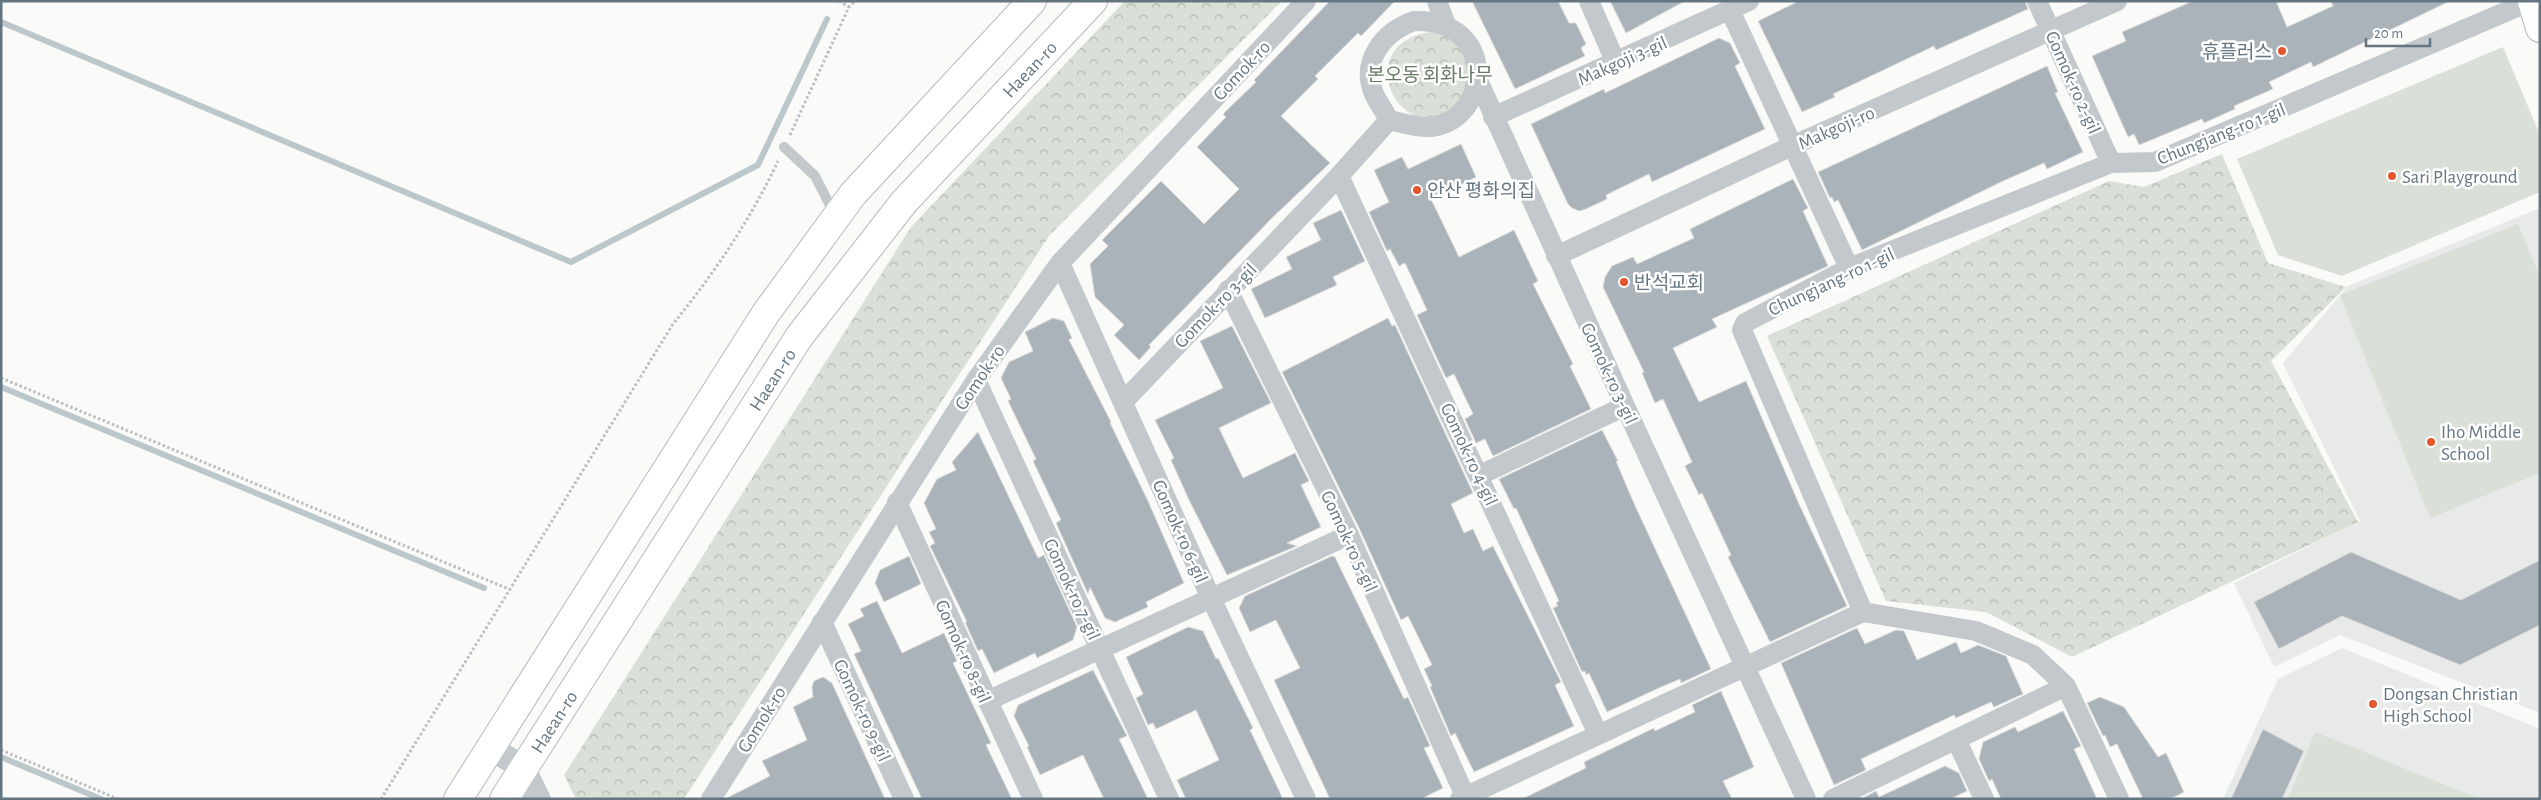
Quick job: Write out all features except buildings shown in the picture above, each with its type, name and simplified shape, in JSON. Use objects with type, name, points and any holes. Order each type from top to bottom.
[{"type":"main road","name":"Haean-ro","points":[[458,799],[766,313],[853,194],[1032,1]]},
{"type":"main road","name":"Haean-ro","points":[[504,799],[799,337],[904,202],[1093,1]]},
{"type":"main road","points":[[2531,1],[2540,28]]},
{"type":"street","name":"Gomok-ro","points":[[711,799],[897,502],[976,380],[1060,263],[1306,1]]},
{"type":"street","points":[[1437,1],[1446,25]]},
{"type":"street","points":[[1589,1],[1616,63]]},
{"type":"street","name":"Makgoji 3-gil","points":[[1493,117],[1750,1]]},
{"type":"street","name":"Gomok-ro 2-gil","points":[[2037,1],[2110,163]]},
{"type":"street","name":"Makgoji-ro","points":[[1556,256],[1794,145],[2117,1]]},
{"type":"street","name":"Chungjang-ro 1-gil","points":[[1864,612],[1742,330],[1745,322],[1849,268],[2110,163],[2154,162],[2531,1]]},
{"type":"street","points":[[1730,10],[1794,145],[1849,268]]},
{"type":"street","points":[[1430,20],[1446,25],[1460,32],[1470,46],[1476,60],[1477,78],[1473,96],[1462,111],[1448,122],[1431,127],[1413,126],[1389,120],[1375,96],[1371,80],[1371,64],[1377,49],[1386,36],[1399,26],[1414,21],[1430,20]]},
{"type":"street","name":"Gomok-ro 3-gil","points":[[1477,78],[1556,256],[1806,799]]},
{"type":"street","name":"Gomok-ro 3-gil","points":[[1123,402],[1228,290],[1340,176],[1389,120]]},
{"type":"street","name":"Gomok-ro 4-gil","points":[[1340,176],[1480,475],[1598,734]]},
{"type":"street","name":"Gomok-ro 6-gil","points":[[1060,263],[1210,596],[1306,799]]},
{"type":"street","name":"Gomok-ro 5-gil","points":[[1228,290],[1349,535],[1463,798]]},
{"type":"street","name":"Gomok-ro 7-gil","points":[[976,380],[1169,799]]},
{"type":"street","points":[[1480,475],[1625,406]]},
{"type":"street","name":"Gomok-ro 8-gil","points":[[897,502],[1033,799]]},
{"type":"street","points":[[987,700],[1210,596],[1349,535]]},
{"type":"street","points":[[1463,798],[1864,612],[1976,631],[2033,655],[2066,686],[2119,799]]},
{"type":"street","name":"Gomok-ro 9-gil","points":[[822,622],[904,799]]},
{"type":"street","points":[[1833,799],[2066,686]]},
{"type":"street","points":[[1956,739],[1984,799]]},
{"type":"street","points":[[491,748],[523,768],[538,799]]},
{"type":"lane","points":[[784,147],[816,176],[836,217]]},
{"type":"path","points":[[839,1],[849,7]]},
{"type":"path","points":[[381,799],[673,324],[705,286],[768,182],[849,7],[855,1]]},
{"type":"path","points":[[1,378],[511,590]]},
{"type":"path","points":[[1,750],[118,799]]},
{"type":"shaded area","name":"Iho Middle School","points":[[2540,208],[2540,713],[2340,635],[2274,667],[2234,583],[2360,521],[2283,363],[2348,286]]},
{"type":"shaded area","name":"Dongsan Christian High School","points":[[2342,648],[2540,729],[2540,799],[2223,799],[2278,679]]},
{"type":"green space","points":[[1125,1],[1282,1],[1049,236],[684,799],[576,799],[564,775],[911,227]]},
{"type":"green space","name":"본오동 회화나무","points":[[1431,32],[1450,39],[1471,63],[1463,101],[1440,116],[1422,118],[1407,111],[1396,99],[1389,84],[1388,67],[1394,51],[1408,39]]},
{"type":"green space","name":"Sari Playground","points":[[2503,47],[2540,135],[2540,192],[2342,276],[2278,255],[2237,159]]},
{"type":"green space","points":[[2222,154],[2268,263],[2346,287],[2271,361],[2358,522],[2072,657],[1986,612],[1886,601],[1767,336],[2109,181],[2144,187]]},
{"type":"green space","points":[[2518,224],[2540,277],[2540,473],[2430,518],[2340,295]]},
{"type":"green space","points":[[2315,732],[2480,799],[2288,799]]},
{"type":"waterway","points":[[1,22],[571,262],[758,165],[827,19]]},
{"type":"waterway","points":[[1,387],[484,588]]},
{"type":"waterway","points":[[1,757],[101,799]]},
{"type":"place","name":"휴플러스","points":[[2282,51]]},
{"type":"place","name":"Sari Playground","points":[[2392,176]]},
{"type":"place","name":"안산 평화의집","points":[[1417,190]]},
{"type":"place","name":"반석교회","points":[[1624,282]]},
{"type":"place","name":"Iho Middle School","points":[[2431,442]]},
{"type":"place","name":"Dongsan Christian High School","points":[[2373,704]]}]
